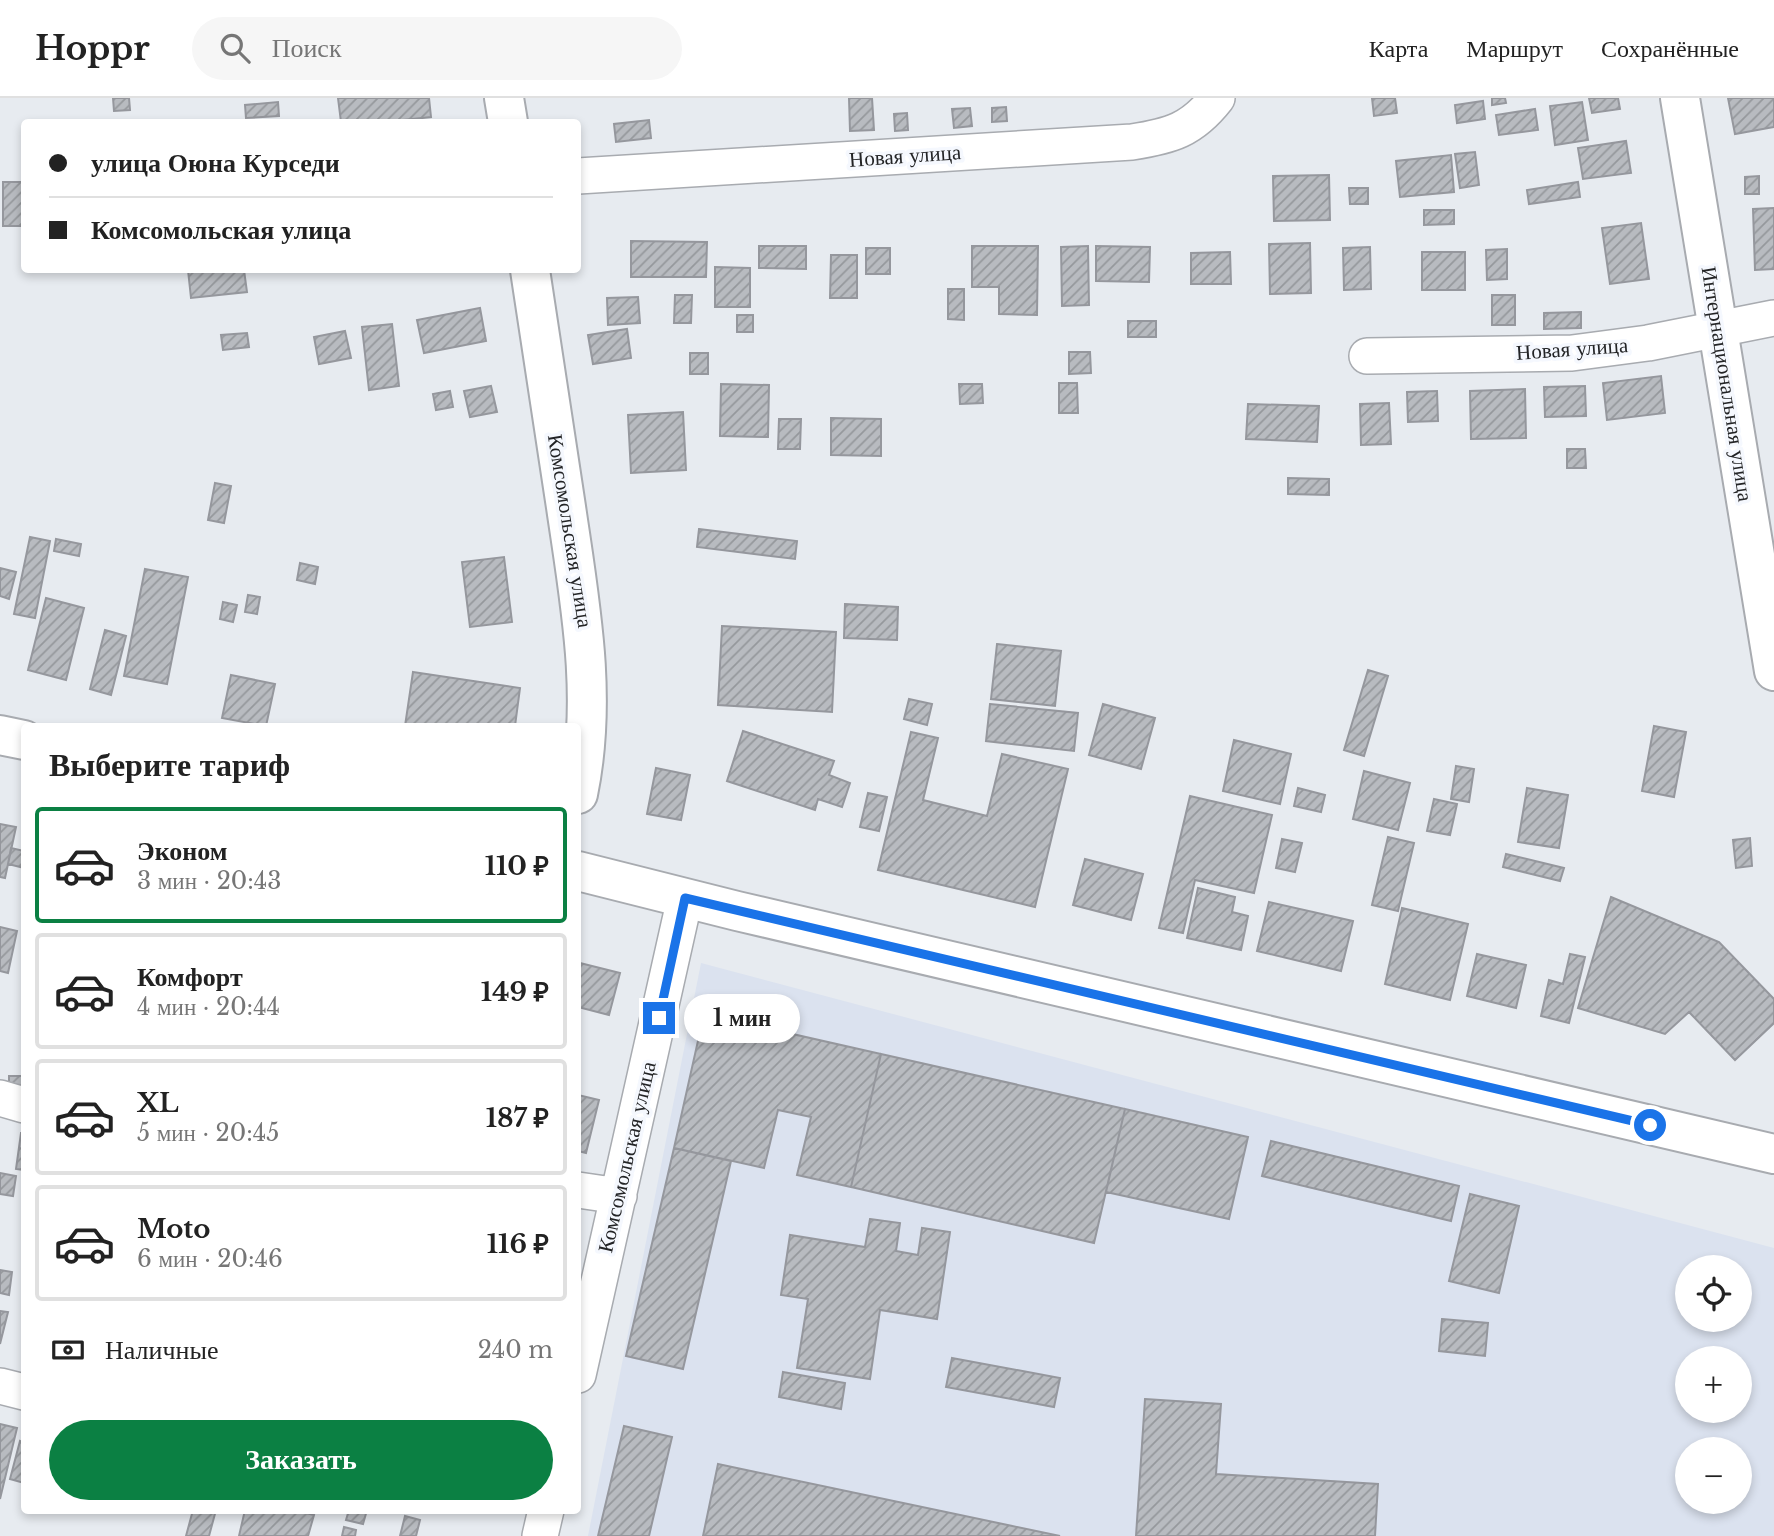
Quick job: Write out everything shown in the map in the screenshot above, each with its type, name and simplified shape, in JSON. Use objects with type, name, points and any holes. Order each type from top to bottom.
[{"type":"street","points":[[504,98],[508,119]]},
{"type":"street","name":"Новая улица","points":[[581,176],[1132,142],[1161,138],[1188,128],[1217,98]]},
{"type":"street","name":"Интернациональная улица","points":[[1680,98],[1774,671]]},
{"type":"street","name":"Комсомольская улица","points":[[530,273],[585,635],[587,723],[581,773]]},
{"type":"street","name":"Новая улица","points":[[1367,356],[1572,353],[1648,343],[1774,318]]},
{"type":"street","points":[[0,735],[21,739]]},
{"type":"street","points":[[581,872],[1774,1154]]},
{"type":"street","name":"Комсомольская улица","points":[[581,1362],[685,898]]},
{"type":"street","points":[[0,1098],[21,1104]]},
{"type":"street","points":[[581,1190],[619,1196]]},
{"type":"street","points":[[0,1386],[21,1391]]},
{"type":"street","points":[[540,1536],[545,1514]]},
{"type":"shaded area","points":[[701,963],[1774,1248],[1774,1536],[588,1536]]},
{"type":"building","points":[[113,98],[129,98],[130,110],[114,111]]},
{"type":"building","points":[[338,98],[429,98],[431,117],[341,119]]},
{"type":"building","points":[[849,98],[872,98],[874,130],[850,131]]},
{"type":"building","points":[[1372,98],[1395,98],[1397,113],[1374,116]]},
{"type":"building","points":[[1492,98],[1505,98],[1506,103],[1492,105]]},
{"type":"building","points":[[1589,98],[1618,98],[1620,109],[1592,113]]},
{"type":"building","points":[[1728,98],[1774,98],[1774,127],[1735,134]]},
{"type":"building","points":[[1483,101],[1485,119],[1457,123],[1455,105]]},
{"type":"building","points":[[278,102],[279,116],[246,118],[245,105]]},
{"type":"building","points":[[1582,102],[1588,140],[1555,145],[1550,106]]},
{"type":"building","points":[[1006,107],[1007,121],[992,122],[992,108]]},
{"type":"building","points":[[970,108],[972,126],[954,128],[952,109]]},
{"type":"building","points":[[1535,109],[1538,130],[1499,135],[1496,115]]},
{"type":"building","points":[[907,113],[908,130],[895,131],[894,114]]},
{"type":"building","points":[[649,120],[651,138],[616,142],[614,124]]},
{"type":"building","points":[[1626,141],[1631,173],[1583,179],[1578,148]]},
{"type":"building","points":[[1475,152],[1479,185],[1460,188],[1455,154]]},
{"type":"building","points":[[1451,155],[1454,192],[1400,197],[1396,161]]},
{"type":"building","points":[[1329,175],[1330,220],[1274,221],[1273,176]]},
{"type":"building","points":[[1759,176],[1759,194],[1745,194],[1745,177]]},
{"type":"building","points":[[3,182],[21,182],[21,226],[3,226]]},
{"type":"building","points":[[1578,182],[1580,197],[1529,204],[1527,190]]},
{"type":"building","points":[[1349,188],[1368,188],[1368,204],[1350,204]]},
{"type":"building","points":[[1774,208],[1774,269],[1755,270],[1753,209]]},
{"type":"building","points":[[1424,210],[1454,210],[1454,224],[1424,225]]},
{"type":"building","points":[[1641,223],[1649,279],[1610,284],[1602,228]]},
{"type":"building","points":[[631,241],[707,242],[706,277],[631,277]]},
{"type":"building","points":[[1310,243],[1311,293],[1270,294],[1269,244]]},
{"type":"building","points":[[759,246],[806,246],[806,269],[759,268]]},
{"type":"building","points":[[972,246],[1038,246],[1037,315],[999,314],[999,287],[972,287]]},
{"type":"building","points":[[1088,246],[1089,305],[1062,306],[1061,247]]},
{"type":"building","points":[[1096,246],[1150,247],[1149,282],[1096,281]]},
{"type":"building","points":[[1370,247],[1371,289],[1344,290],[1343,248]]},
{"type":"building","points":[[866,248],[890,248],[890,274],[866,274]]},
{"type":"building","points":[[1507,249],[1507,279],[1487,280],[1486,250]]},
{"type":"building","points":[[1230,252],[1231,284],[1191,284],[1191,253]]},
{"type":"building","points":[[1422,252],[1465,252],[1465,290],[1422,290]]},
{"type":"building","points":[[831,255],[857,255],[857,298],[830,298]]},
{"type":"building","points":[[715,267],[750,268],[750,307],[715,307]]},
{"type":"building","points":[[188,273],[244,273],[247,292],[191,298]]},
{"type":"building","points":[[948,289],[964,289],[964,320],[948,319]]},
{"type":"building","points":[[675,295],[692,295],[691,323],[674,323]]},
{"type":"building","points":[[1492,295],[1515,295],[1515,325],[1492,325]]},
{"type":"building","points":[[638,297],[640,323],[608,325],[607,298]]},
{"type":"building","points":[[480,308],[486,341],[424,353],[417,320]]},
{"type":"building","points":[[1581,312],[1581,328],[1544,329],[1544,313]]},
{"type":"building","points":[[737,315],[753,315],[753,332],[737,332]]},
{"type":"building","points":[[1128,321],[1156,321],[1156,337],[1128,337]]},
{"type":"building","points":[[392,324],[399,386],[369,390],[362,327]]},
{"type":"building","points":[[627,329],[631,358],[593,364],[588,335]]},
{"type":"building","points":[[345,331],[351,358],[319,364],[314,337]]},
{"type":"building","points":[[247,333],[249,347],[223,350],[221,335]]},
{"type":"building","points":[[1069,352],[1090,352],[1091,373],[1069,374]]},
{"type":"building","points":[[690,353],[708,353],[708,374],[690,374]]},
{"type":"building","points":[[1661,376],[1665,413],[1607,420],[1603,383]]},
{"type":"building","points":[[1059,383],[1077,383],[1078,413],[1059,413]]},
{"type":"building","points":[[721,384],[769,385],[768,437],[720,436]]},
{"type":"building","points":[[959,384],[982,384],[983,403],[960,404]]},
{"type":"building","points":[[491,386],[497,412],[470,417],[464,391]]},
{"type":"building","points":[[1585,386],[1586,416],[1545,417],[1544,387]]},
{"type":"building","points":[[1525,389],[1526,438],[1471,439],[1470,391]]},
{"type":"building","points":[[450,391],[453,407],[436,410],[433,394]]},
{"type":"building","points":[[1437,391],[1438,421],[1408,422],[1407,392]]},
{"type":"building","points":[[1389,403],[1391,444],[1361,445],[1360,404]]},
{"type":"building","points":[[1248,404],[1319,406],[1317,442],[1246,439]]},
{"type":"building","points":[[683,412],[686,470],[631,473],[628,415]]},
{"type":"building","points":[[831,418],[881,419],[881,456],[831,455]]},
{"type":"building","points":[[779,419],[801,419],[800,449],[778,449]]},
{"type":"building","points":[[1567,449],[1585,449],[1586,468],[1567,468]]},
{"type":"building","points":[[1288,478],[1329,479],[1329,495],[1288,494]]},
{"type":"building","points":[[215,483],[231,486],[224,523],[208,520]]},
{"type":"building","points":[[699,529],[797,541],[795,559],[697,547]]},
{"type":"building","points":[[30,537],[50,541],[35,618],[14,614]]},
{"type":"building","points":[[56,539],[81,544],[79,556],[54,551]]},
{"type":"building","points":[[504,557],[512,622],[470,627],[462,562]]},
{"type":"building","points":[[300,563],[318,567],[315,584],[297,580]]},
{"type":"building","points":[[0,568],[16,572],[9,599],[0,596]]},
{"type":"building","points":[[145,569],[188,577],[167,684],[124,676]]},
{"type":"building","points":[[248,595],[260,597],[257,614],[245,612]]},
{"type":"building","points":[[46,598],[84,608],[66,680],[28,670]]},
{"type":"building","points":[[223,602],[237,605],[233,622],[220,619]]},
{"type":"building","points":[[845,604],[898,607],[897,640],[844,638]]},
{"type":"building","points":[[722,626],[836,632],[832,712],[718,705]]},
{"type":"building","points":[[105,630],[126,636],[111,695],[90,689]]},
{"type":"building","points":[[997,644],[1061,651],[1055,706],[991,699]]},
{"type":"building","points":[[1368,670],[1388,676],[1364,756],[1344,750]]},
{"type":"building","points":[[413,672],[520,688],[515,723],[405,723]]},
{"type":"building","points":[[231,675],[275,684],[267,723],[222,718]]},
{"type":"building","points":[[909,699],[932,704],[927,725],[904,719]]},
{"type":"building","points":[[990,704],[1078,713],[1074,751],[986,741]]},
{"type":"building","points":[[1103,704],[1155,718],[1141,769],[1089,755]]},
{"type":"building","points":[[1654,726],[1686,732],[1674,797],[1642,791]]},
{"type":"building","points":[[743,731],[834,761],[829,775],[850,783],[842,807],[818,799],[815,810],[727,781]]},
{"type":"building","points":[[911,732],[938,738],[923,800],[987,816],[1002,754],[1068,769],[1035,907],[878,870]]},
{"type":"building","points":[[1234,740],[1291,754],[1280,804],[1223,791]]},
{"type":"building","points":[[1456,766],[1474,769],[1469,802],[1451,799]]},
{"type":"building","points":[[656,768],[690,775],[681,820],[647,814]]},
{"type":"building","points":[[1364,771],[1410,783],[1398,830],[1353,819]]},
{"type":"building","points":[[1298,788],[1325,795],[1321,812],[1294,806]]},
{"type":"building","points":[[1527,788],[1568,795],[1559,848],[1518,842]]},
{"type":"building","points":[[868,793],[887,797],[879,831],[860,827]]},
{"type":"building","points":[[1190,796],[1272,815],[1254,893],[1195,880],[1183,933],[1159,928]]},
{"type":"building","points":[[1434,799],[1457,804],[1450,835],[1427,831]]},
{"type":"building","points":[[0,824],[16,827],[5,878],[0,877]]},
{"type":"building","points":[[1388,837],[1414,843],[1398,911],[1372,905]]},
{"type":"building","points":[[1750,838],[1752,866],[1736,868],[1733,840]]},
{"type":"building","points":[[1282,839],[1302,843],[1295,872],[1276,868]]},
{"type":"building","points":[[11,848],[21,850],[21,867],[8,864]]},
{"type":"building","points":[[1506,854],[1564,868],[1560,881],[1503,867]]},
{"type":"building","points":[[1085,859],[1143,874],[1131,920],[1073,905]]},
{"type":"building","points":[[1198,888],[1235,897],[1232,912],[1248,916],[1241,950],[1187,938]]},
{"type":"building","points":[[1611,897],[1719,942],[1774,999],[1774,1023],[1735,1060],[1689,1012],[1665,1034],[1578,1008]]},
{"type":"building","points":[[1269,902],[1353,921],[1341,971],[1257,951]]},
{"type":"building","points":[[1402,908],[1468,924],[1450,1000],[1385,984]]},
{"type":"building","points":[[0,927],[17,931],[8,973],[0,971]]},
{"type":"building","points":[[1477,954],[1526,965],[1516,1008],[1467,996]]},
{"type":"building","points":[[1570,954],[1585,957],[1569,1023],[1541,1016],[1549,980],[1563,984]]},
{"type":"building","points":[[581,963],[620,973],[609,1015],[581,1008]]},
{"type":"building","points":[[704,1014],[881,1054],[851,1187],[797,1175],[811,1117],[778,1110],[764,1168],[674,1148]]},
{"type":"building","points":[[881,1054],[1125,1109],[1094,1243],[851,1187]]},
{"type":"building","points":[[9,1076],[21,1076],[21,1093],[9,1093]]},
{"type":"building","points":[[581,1096],[599,1100],[586,1153],[581,1152]]},
{"type":"building","points":[[1125,1109],[1248,1137],[1229,1219],[1106,1192]]},
{"type":"building","points":[[21,1133],[21,1170],[16,1169]]},
{"type":"building","points":[[1271,1141],[1459,1186],[1451,1221],[1262,1176]]},
{"type":"building","points":[[674,1148],[731,1161],[683,1369],[626,1356]]},
{"type":"building","points":[[0,1173],[16,1176],[13,1196],[0,1194]]},
{"type":"building","points":[[1470,1194],[1519,1206],[1499,1293],[1449,1281]]},
{"type":"building","points":[[870,1219],[900,1223],[896,1251],[918,1255],[922,1228],[950,1232],[937,1319],[880,1310],[870,1379],[797,1368],[808,1299],[781,1295],[790,1235],[865,1247]]},
{"type":"building","points":[[0,1270],[12,1272],[9,1295],[0,1293]]},
{"type":"building","points":[[0,1311],[8,1312],[0,1344]]},
{"type":"building","points":[[1442,1319],[1488,1323],[1485,1356],[1439,1351]]},
{"type":"building","points":[[952,1358],[1060,1378],[1054,1407],[946,1387]]},
{"type":"building","points":[[783,1372],[845,1383],[841,1409],[779,1397]]},
{"type":"building","points":[[1145,1399],[1221,1404],[1216,1474],[1378,1484],[1375,1536],[1136,1536]]},
{"type":"building","points":[[0,1424],[17,1428],[0,1499]]},
{"type":"building","points":[[624,1426],[672,1437],[649,1536],[598,1536]]},
{"type":"building","points":[[20,1441],[21,1482],[10,1479]]},
{"type":"building","points":[[718,1464],[1060,1536],[703,1536]]},
{"type":"building","points":[[192,1514],[215,1514],[209,1536],[186,1536]]},
{"type":"building","points":[[244,1514],[314,1515],[308,1536],[239,1536]]},
{"type":"building","points":[[348,1514],[366,1514],[363,1524],[346,1520]]},
{"type":"building","points":[[405,1516],[420,1520],[416,1536],[400,1536]]},
{"type":"building","points":[[344,1527],[356,1530],[355,1536],[342,1536]]},
{"type":"route","points":[[659,1018],[685,898],[1650,1125]]}]
